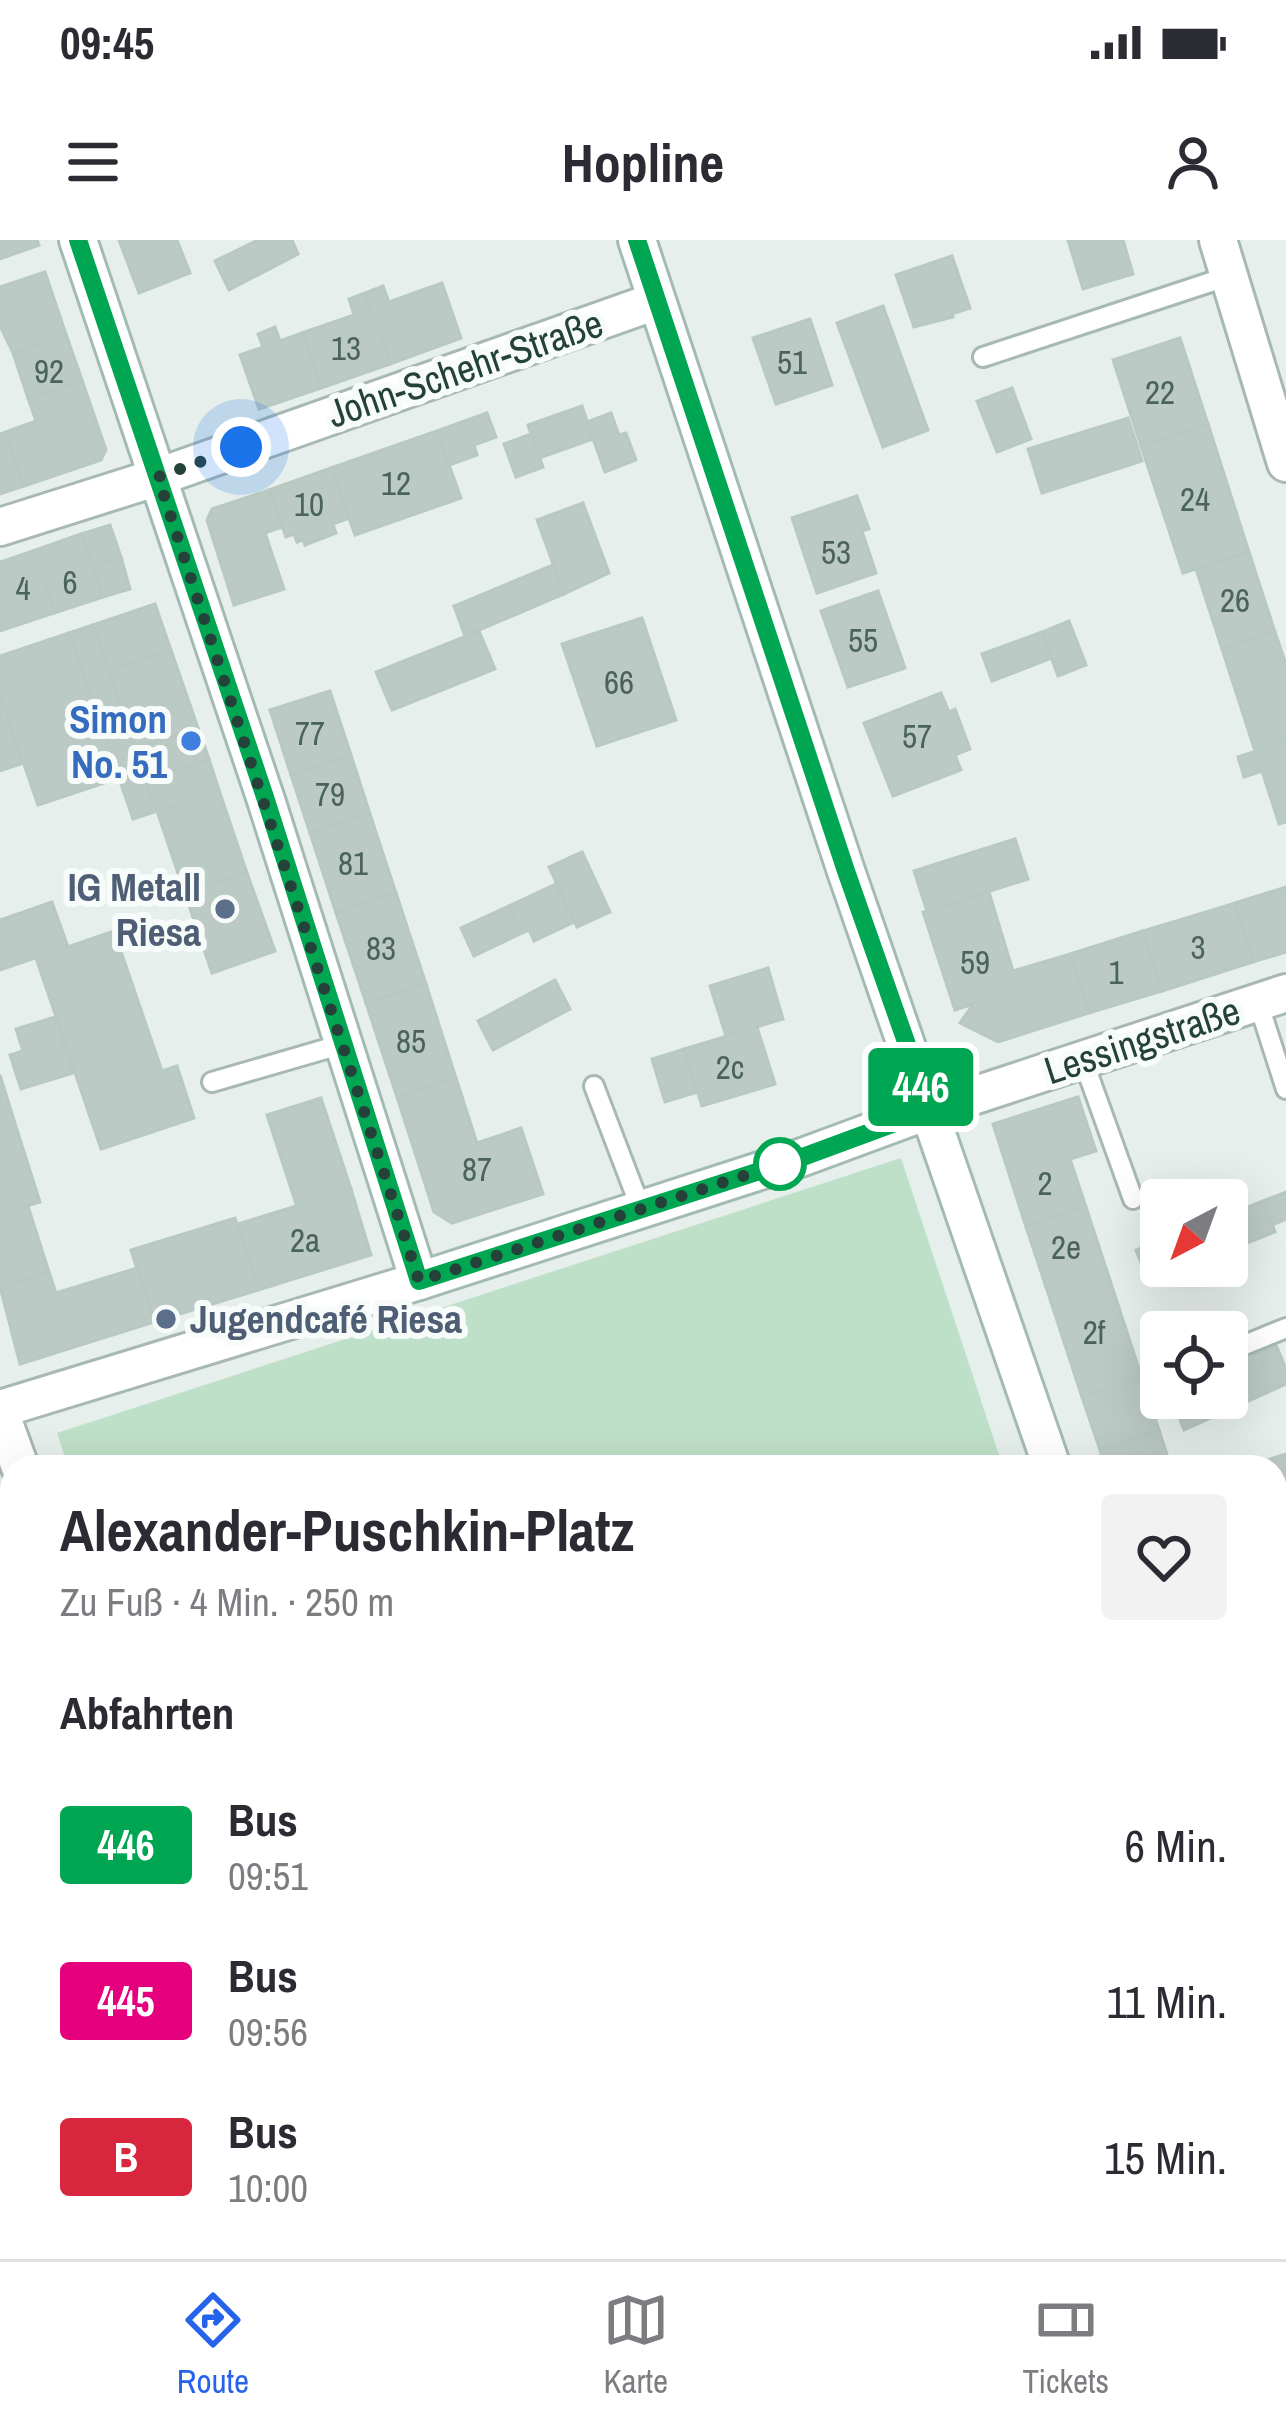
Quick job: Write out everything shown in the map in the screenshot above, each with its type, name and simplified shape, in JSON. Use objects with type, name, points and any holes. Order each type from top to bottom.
[{"type":"main road","points":[[78,240],[419,1281]]},
{"type":"main road","points":[[637,240],[846,871],[1048,1455]]},
{"type":"main road","points":[[1218,240],[1286,464]]},
{"type":"main road","name":"John-Schehr-Straße","points":[[0,527],[158,477],[656,301]]},
{"type":"main road","name":"Lessingstraße","points":[[0,1411],[641,1209],[1272,998]]},
{"type":"main road","points":[[0,1411],[16,1455]]},
{"type":"lane","points":[[983,357],[1228,276]]},
{"type":"lane","points":[[1272,998],[1286,1089]]},
{"type":"lane","points":[[212,1082],[344,1044]]},
{"type":"lane","points":[[1083,1060],[1132,1199]]},
{"type":"lane","points":[[594,1086],[641,1209]]},
{"type":"lane","points":[[1248,1343],[1286,1328]]},
{"type":"green space","points":[[901,1158],[999,1455],[64,1455],[57,1433]]},
{"type":"building","points":[[0,240],[37,240],[39,245],[0,259]]},
{"type":"building","points":[[119,240],[177,240],[190,273],[139,293]]},
{"type":"building","points":[[258,240],[292,240],[298,254],[229,290],[215,261]]},
{"type":"building","points":[[1068,240],[1123,240],[1133,274],[1083,289]]},
{"type":"building","points":[[952,256],[970,308],[914,327],[896,275]]},
{"type":"building","points":[[45,272],[66,334],[13,353],[0,326],[0,287]]},
{"type":"building","points":[[442,283],[461,338],[390,364],[365,293],[383,286],[389,302]]},
{"type":"building","points":[[365,293],[390,364],[321,388],[302,333],[354,315],[349,299]]},
{"type":"building","points":[[883,306],[928,430],[883,447],[837,323]]},
{"type":"building","points":[[810,319],[832,385],[776,404],[753,338]]},
{"type":"building","points":[[275,327],[280,341],[302,333],[321,388],[259,409],[240,355],[263,347],[258,334]]},
{"type":"building","points":[[66,334],[82,380],[28,398],[13,353]]},
{"type":"building","points":[[1180,338],[1208,424],[1141,446],[1113,360]]},
{"type":"building","points":[[82,380],[106,450],[101,460],[24,486],[6,432],[36,421],[28,398]]},
{"type":"building","points":[[1012,388],[1031,439],[997,452],[977,401]]},
{"type":"building","points":[[582,406],[593,439],[539,458],[528,425]]},
{"type":"building","points":[[487,413],[496,437],[474,445],[477,455],[449,465],[437,431]]},
{"type":"building","points":[[611,413],[619,435],[626,433],[636,460],[605,472],[587,422]]},
{"type":"building","points":[[1128,418],[1142,461],[1042,493],[1028,449]]},
{"type":"building","points":[[1208,424],[1249,552],[1183,573],[1141,446]]},
{"type":"building","points":[[437,431],[461,498],[355,535],[331,468]]},
{"type":"building","points":[[6,432],[24,486],[0,494],[0,434]]},
{"type":"building","points":[[531,434],[543,467],[516,477],[504,444]]},
{"type":"building","points":[[331,468],[349,518],[333,524],[336,533],[305,545],[294,534],[286,537],[269,490]]},
{"type":"building","points":[[269,490],[282,527],[265,533],[284,589],[234,605],[207,520],[212,509]]},
{"type":"building","points":[[857,496],[869,529],[862,531],[876,573],[817,593],[792,518]]},
{"type":"building","points":[[583,503],[609,573],[564,594],[537,520]]},
{"type":"building","points":[[110,525],[121,557],[92,566],[81,534]]},
{"type":"building","points":[[81,534],[103,597],[54,613],[33,551]]},
{"type":"building","points":[[33,551],[54,613],[0,631],[0,562]]},
{"type":"building","points":[[1249,552],[1275,632],[1222,649],[1196,569]]},
{"type":"building","points":[[121,557],[130,589],[103,597],[92,566]]},
{"type":"building","points":[[553,565],[564,594],[465,636],[454,606]]},
{"type":"building","points":[[878,591],[905,668],[848,687],[821,611]]},
{"type":"building","points":[[155,604],[171,650],[109,671],[93,625]]},
{"type":"building","points":[[642,618],[676,720],[597,746],[562,644]]},
{"type":"building","points":[[1069,621],[1086,665],[1058,676],[1042,632]]},
{"type":"building","points":[[93,625],[157,811],[133,819],[69,633]]},
{"type":"building","points":[[479,631],[495,669],[392,710],[376,672]]},
{"type":"building","points":[[1042,632],[1052,658],[992,681],[982,654]]},
{"type":"building","points":[[1275,632],[1286,664],[1286,741],[1255,751],[1222,649]]},
{"type":"building","points":[[69,633],[119,778],[38,805],[0,695],[0,656]]},
{"type":"building","points":[[171,650],[187,696],[124,718],[109,671]]},
{"type":"building","points":[[330,691],[351,755],[291,775],[270,710]]},
{"type":"building","points":[[941,693],[949,712],[955,709],[970,749],[955,755],[961,770],[893,796],[864,723]]},
{"type":"building","points":[[0,695],[23,763],[0,771]]},
{"type":"building","points":[[187,696],[198,728],[135,749],[124,718]]},
{"type":"building","points":[[198,728],[209,759],[146,780],[135,749]]},
{"type":"building","points":[[1286,741],[1286,822],[1279,824],[1262,771],[1244,777],[1238,757]]},
{"type":"building","points":[[351,755],[370,814],[310,833],[291,775]]},
{"type":"building","points":[[209,759],[219,790],[157,811],[146,780]]},
{"type":"building","points":[[219,790],[247,873],[185,894],[157,811]]},
{"type":"building","points":[[370,814],[396,893],[336,913],[310,833]]},
{"type":"building","points":[[1015,839],[1028,879],[927,911],[914,871]]},
{"type":"building","points":[[582,852],[610,912],[577,927],[549,867]]},
{"type":"building","points":[[247,873],[275,951],[212,973],[185,894]]},
{"type":"building","points":[[556,884],[574,922],[534,941],[529,930],[522,933],[509,906]]},
{"type":"building","points":[[1286,887],[1286,952],[1253,962],[1235,903]]},
{"type":"building","points":[[989,892],[1013,971],[1070,954],[1089,1013],[998,1042],[960,1023],[973,1004],[955,1010],[923,912]]},
{"type":"building","points":[[396,893],[426,984],[366,1003],[336,913]]},
{"type":"building","points":[[52,902],[68,947],[0,970],[0,920]]},
{"type":"building","points":[[1235,903],[1253,962],[1162,991],[1143,931]]},
{"type":"building","points":[[509,906],[522,933],[474,956],[461,928]]},
{"type":"building","points":[[114,931],[162,1071],[177,1066],[194,1118],[101,1149],[36,958]]},
{"type":"building","points":[[1143,931],[1162,991],[1089,1013],[1070,954]]},
{"type":"building","points":[[768,968],[783,1019],[726,1036],[710,986]]},
{"type":"building","points":[[555,980],[570,1009],[493,1050],[478,1021]]},
{"type":"building","points":[[426,984],[456,1078],[397,1097],[366,1003]]},
{"type":"building","points":[[55,1017],[73,1073],[21,1089],[10,1055],[23,1051],[16,1029]]},
{"type":"building","points":[[757,1027],[775,1084],[702,1106],[684,1049]]},
{"type":"building","points":[[684,1049],[698,1092],[665,1102],[652,1059]]},
{"type":"building","points":[[0,1075],[18,1133],[0,1139]]},
{"type":"building","points":[[456,1078],[477,1143],[521,1128],[543,1194],[452,1223],[434,1212],[397,1097]]},
{"type":"building","points":[[1078,1097],[1096,1151],[1070,1159],[1086,1207],[1026,1227],[993,1124]]},
{"type":"building","points":[[321,1098],[351,1189],[297,1207],[267,1115]]},
{"type":"building","points":[[18,1133],[40,1202],[0,1214],[0,1139]]},
{"type":"building","points":[[351,1189],[371,1255],[258,1290],[238,1224]]},
{"type":"building","points":[[1286,1192],[1286,1219],[1272,1225],[1263,1201]]},
{"type":"building","points":[[1263,1201],[1275,1232],[1248,1243],[1248,1207]]},
{"type":"building","points":[[28,1206],[49,1272],[0,1287],[0,1214]]},
{"type":"building","points":[[1086,1207],[1106,1268],[1046,1287],[1026,1227]]},
{"type":"building","points":[[235,1218],[258,1290],[154,1322],[131,1250]]},
{"type":"building","points":[[137,1268],[154,1322],[20,1364],[0,1287],[49,1272],[56,1293]]},
{"type":"building","points":[[1106,1268],[1140,1379],[1082,1397],[1046,1287]]},
{"type":"building","points":[[1276,1345],[1286,1369],[1286,1384],[1248,1401],[1248,1358]]},
{"type":"building","points":[[1140,1379],[1140,1419],[1155,1419],[1159,1430],[1100,1450],[1082,1397]]},
{"type":"building","points":[[1180,1419],[1208,1419],[1184,1430]]},
{"type":"building","points":[[1159,1430],[1167,1455],[1101,1455],[1100,1450]]},
{"type":"bus line","name":"446","points":[[78,240],[266,800],[419,1281],[800,1158],[930,1110],[637,240]]},
{"type":"place","name":"Simon No. 51","points":[[191,741]]},
{"type":"place","name":"IG Metall Riesa","points":[[225,909]]},
{"type":"place","name":"Jugendcafé Riesa","points":[[166,1319]]},
{"type":"route","points":[[241,447],[158,477],[419,1281],[780,1164]]}]
